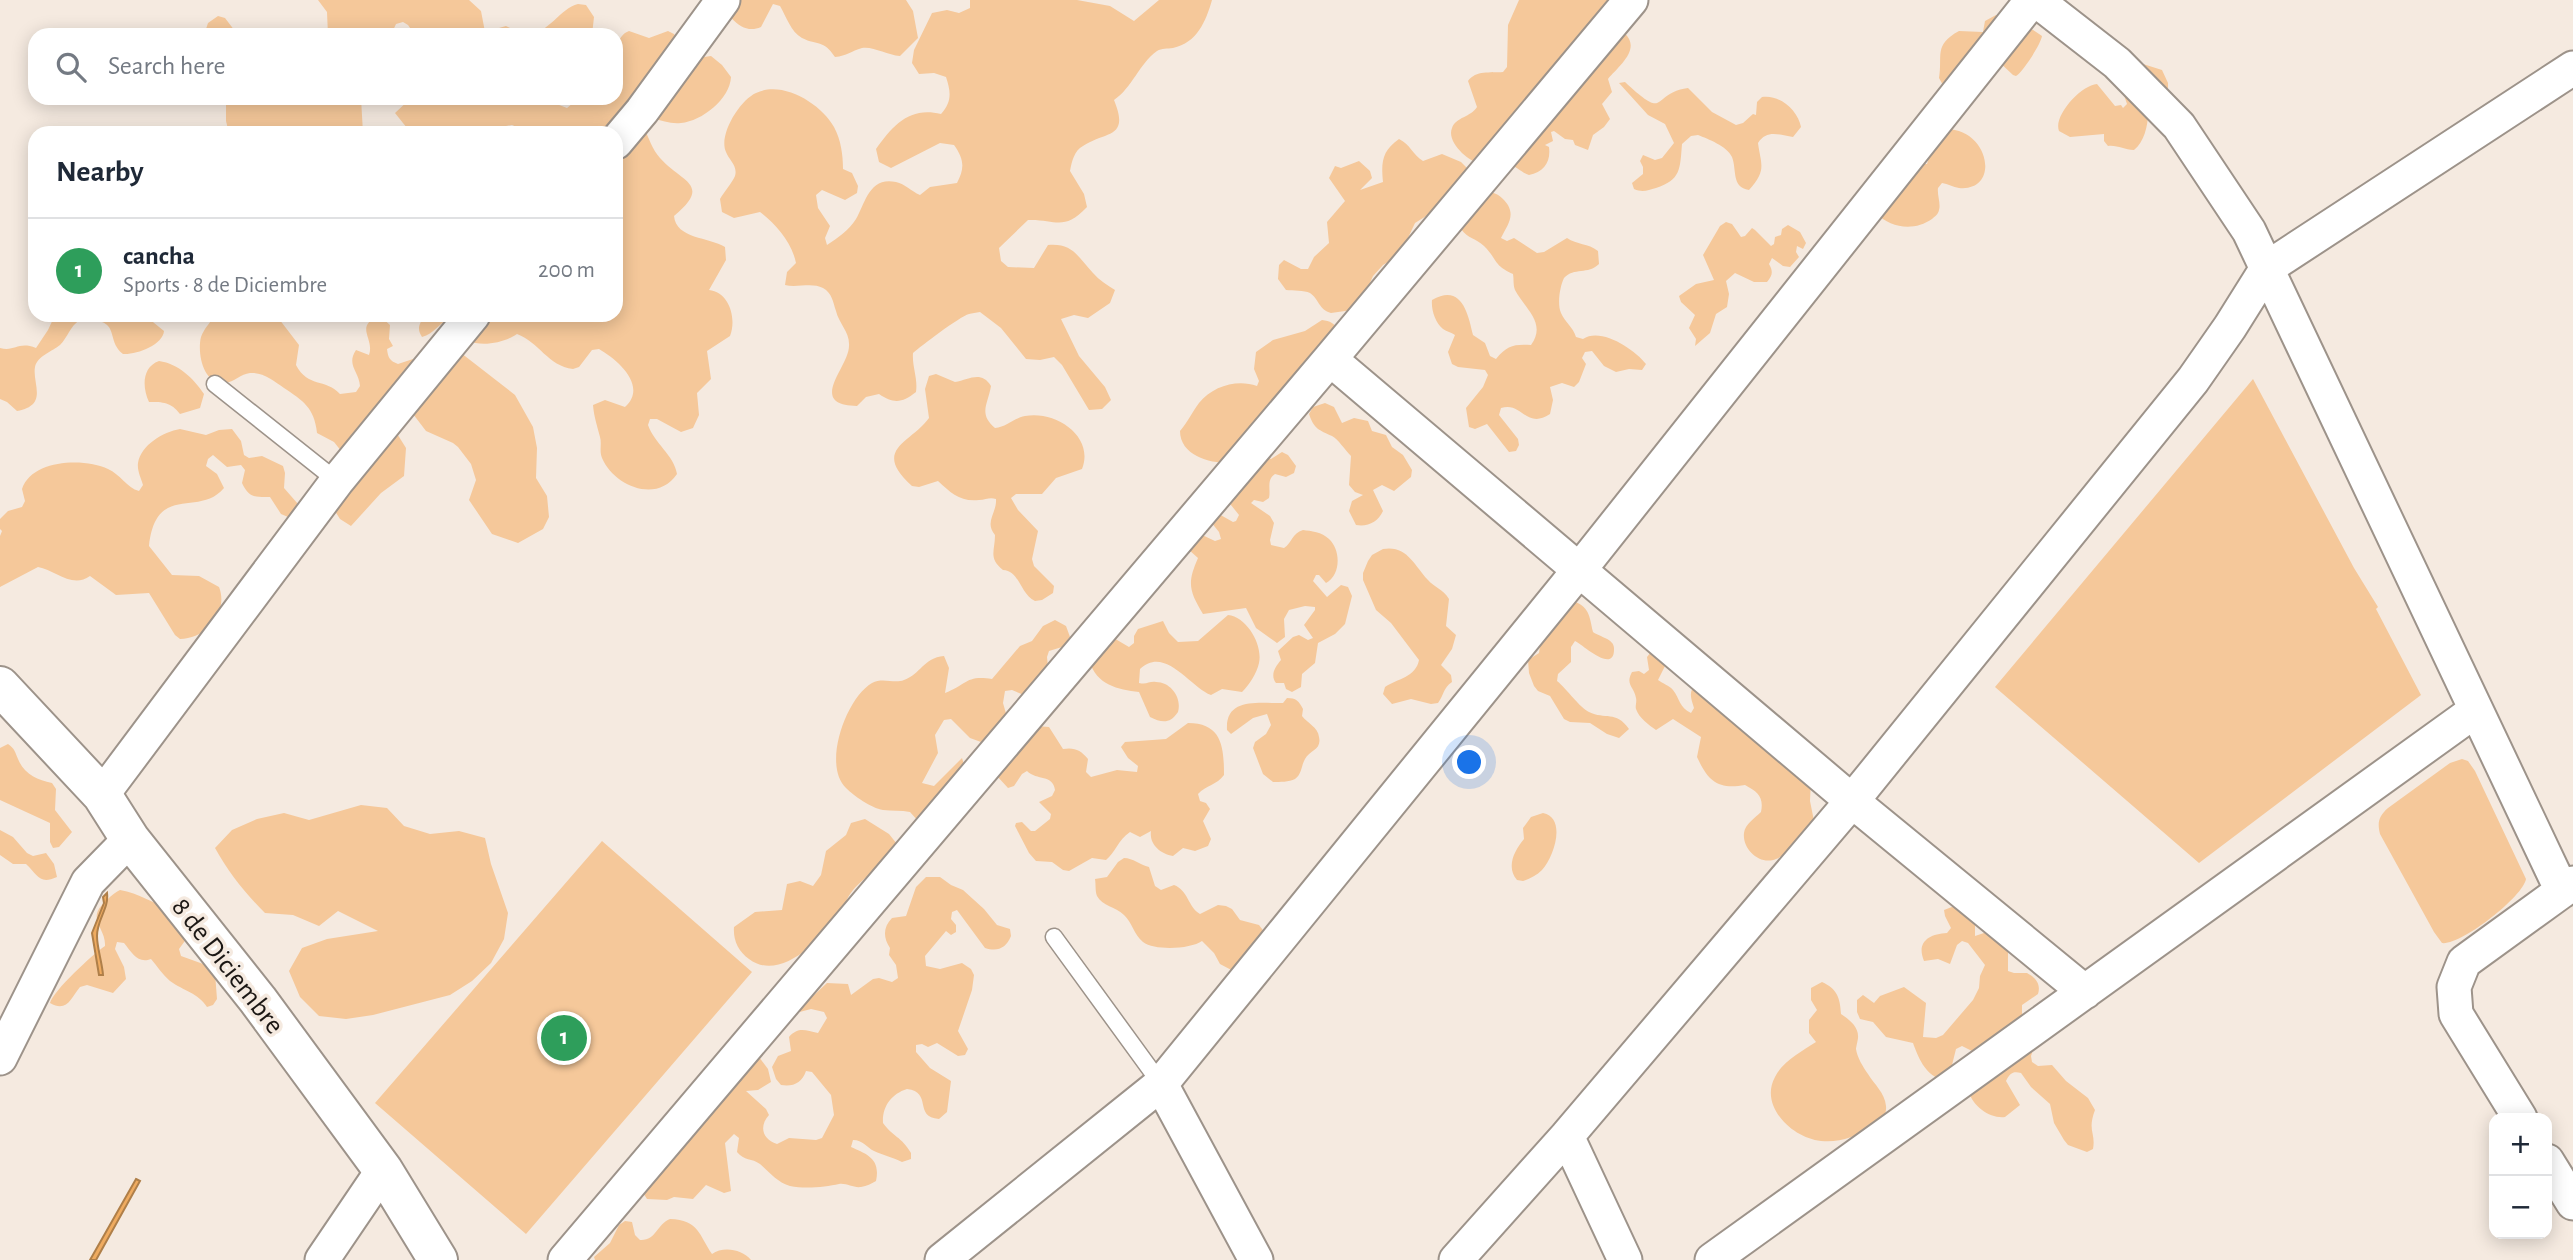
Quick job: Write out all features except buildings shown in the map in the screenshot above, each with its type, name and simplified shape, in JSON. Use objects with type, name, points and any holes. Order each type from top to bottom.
[{"type":"street","points":[[623,134],[723,0]]},
{"type":"street","points":[[565,1260],[1631,0]]},
{"type":"street","points":[[942,1260],[1161,1084],[1580,569],[2034,0],[2117,63],[2179,126],[2249,231],[2476,710],[2567,887],[2463,962],[2454,987],[2456,1014],[2517,1113]]},
{"type":"street","points":[[1456,1260],[1567,1136],[1852,801],[2193,380],[2267,268],[2573,68]]},
{"type":"street","points":[[102,795],[337,481],[467,322]]},
{"type":"street","points":[[1330,359],[1852,801],[2085,992]]},
{"type":"street","name":"8 de Diciembre","points":[[0,685],[102,795],[130,839],[258,1000],[383,1170],[438,1260]]},
{"type":"street","points":[[1712,1260],[2476,710]]},
{"type":"street","points":[[0,1058],[88,882],[130,839]]},
{"type":"street","points":[[1161,1084],[1256,1260]]},
{"type":"street","points":[[1567,1136],[1625,1260]]},
{"type":"street","points":[[2552,1169],[2573,1203]]},
{"type":"street","points":[[322,1260],[383,1170]]},
{"type":"lane","points":[[215,384],[337,481]]},
{"type":"lane","points":[[1054,937],[1161,1084]]},
{"type":"shaded area","points":[[318,0],[469,0],[481,11],[484,28],[410,28],[403,22],[396,24],[394,28],[328,28],[327,12]]},
{"type":"shaded area","points":[[717,0],[906,0],[913,11],[918,38],[900,56],[862,48],[835,57],[824,45],[798,35],[780,6],[773,4],[761,27],[747,29],[730,17]]},
{"type":"shaded area","points":[[970,0],[1077,0],[1110,6],[1134,21],[1159,0],[1212,0],[1207,16],[1194,36],[1181,45],[1157,51],[1114,100],[1119,122],[1117,128],[1075,153],[1070,171],[1084,194],[1087,207],[1079,215],[1065,222],[1028,220],[999,248],[1001,261],[1008,267],[1034,268],[1048,245],[1069,248],[1098,278],[1115,290],[1110,303],[1088,318],[1074,315],[1061,319],[1079,356],[1105,387],[1111,400],[1102,409],[1089,410],[1062,365],[1054,357],[1026,359],[1001,328],[980,312],[957,320],[913,353],[916,392],[911,396],[894,401],[879,394],[866,397],[857,406],[842,404],[834,399],[832,392],[847,355],[849,341],[830,295],[819,286],[785,285],[787,272],[796,263],[794,256],[782,234],[760,212],[734,218],[722,212],[720,199],[736,172],[724,145],[728,128],[743,103],[756,93],[767,90],[800,96],[828,118],[840,142],[843,169],[852,173],[858,186],[857,193],[845,200],[822,190],[816,195],[818,208],[830,226],[825,238],[827,245],[850,227],[869,193],[880,183],[896,182],[920,195],[930,187],[957,183],[962,164],[954,145],[940,143],[891,168],[879,162],[876,149],[896,125],[911,115],[930,112],[941,114],[945,110],[950,97],[946,77],[934,73],[919,74],[912,63],[914,50],[932,13],[947,10],[959,13],[970,8]]},
{"type":"shaded area","points":[[1519,0],[1630,0],[1623,32],[1629,38],[1630,50],[1623,63],[1608,79],[1612,92],[1602,104],[1610,119],[1593,135],[1588,150],[1575,145],[1573,140],[1551,132],[1553,141],[1545,145],[1549,147],[1548,162],[1542,169],[1529,175],[1509,164],[1476,162],[1455,145],[1451,133],[1457,121],[1477,107],[1468,81],[1471,77],[1488,72],[1503,72],[1507,67],[1508,25]]},
{"type":"shaded area","points":[[586,5],[594,17],[593,28],[544,28],[566,10],[572,6]]},
{"type":"shaded area","points":[[1996,15],[2030,28],[2042,36],[2027,64],[2016,76],[1996,59],[1944,87],[1939,78],[1941,52],[1945,41],[1959,31],[1983,32],[1985,21]]},
{"type":"shaded area","points":[[218,16],[225,18],[233,28],[206,28],[208,23]]},
{"type":"shaded area","points":[[629,31],[649,38],[668,31],[674,34],[690,59],[711,56],[731,77],[726,93],[720,101],[698,118],[670,123],[653,118],[644,128],[657,155],[690,184],[692,190],[691,197],[674,216],[676,224],[687,233],[725,247],[726,260],[709,290],[722,296],[732,314],[730,336],[707,351],[711,379],[697,393],[699,415],[693,428],[681,432],[657,419],[650,419],[648,425],[672,461],[677,474],[669,483],[648,490],[636,488],[616,477],[601,455],[601,440],[593,405],[605,400],[625,407],[633,391],[628,374],[607,354],[599,349],[592,350],[579,367],[573,369],[550,359],[532,342],[517,334],[493,343],[480,344],[468,340],[453,322],[623,322],[623,126],[405,126],[395,113],[404,105],[559,105],[567,108],[571,105],[623,105],[623,35]]},
{"type":"shaded area","points":[[2136,64],[2162,70],[2168,83],[2168,96],[2148,113],[2145,133],[2134,150],[2108,146],[2104,141],[2104,134],[2070,137],[2059,131],[2058,125],[2064,110],[2076,95],[2091,86],[2097,84],[2115,106],[2121,105],[2123,108],[2127,104],[2123,92]]},
{"type":"shaded area","points":[[1625,82],[1654,103],[1688,88],[1712,112],[1736,125],[1743,123],[1753,114],[1756,115],[1757,102],[1762,97],[1775,98],[1792,109],[1801,127],[1793,137],[1769,134],[1758,143],[1761,172],[1749,190],[1737,182],[1730,153],[1717,143],[1698,135],[1691,136],[1682,144],[1675,177],[1650,190],[1637,190],[1632,183],[1643,174],[1640,161],[1643,155],[1655,160],[1662,158],[1674,143],[1665,124],[1648,115],[1619,83]]},
{"type":"shaded area","points":[[226,105],[361,105],[363,126],[227,126]]},
{"type":"shaded area","points":[[1945,129],[1960,131],[1972,138],[1980,148],[1985,160],[1985,171],[1981,180],[1972,187],[1959,188],[1942,183],[1938,188],[1939,212],[1925,223],[1911,227],[1896,225],[1882,218],[1876,213],[1922,164],[1927,164],[1933,145]]},
{"type":"shaded area","points":[[1399,139],[1423,161],[1442,154],[1461,162],[1470,171],[1431,213],[1415,223],[1400,255],[1383,265],[1373,276],[1365,294],[1352,310],[1331,313],[1310,293],[1286,290],[1278,279],[1279,265],[1284,260],[1301,269],[1308,269],[1314,257],[1329,243],[1327,222],[1345,201],[1329,178],[1335,166],[1341,168],[1359,161],[1370,171],[1372,178],[1360,190],[1383,182],[1384,158],[1389,148]]},
{"type":"shaded area","points":[[1489,192],[1501,197],[1510,210],[1510,219],[1501,238],[1507,241],[1514,238],[1537,253],[1544,252],[1567,238],[1598,251],[1599,264],[1564,278],[1559,305],[1561,313],[1576,337],[1583,339],[1599,336],[1617,341],[1646,364],[1642,370],[1616,372],[1604,366],[1592,351],[1585,352],[1582,358],[1586,364],[1579,382],[1574,387],[1562,383],[1550,387],[1553,400],[1550,414],[1535,419],[1514,408],[1501,408],[1499,415],[1518,439],[1516,451],[1509,452],[1487,424],[1475,429],[1469,427],[1466,408],[1483,387],[1488,375],[1485,370],[1452,364],[1448,352],[1455,335],[1438,323],[1432,304],[1432,300],[1442,296],[1457,298],[1466,310],[1473,335],[1485,343],[1490,356],[1496,359],[1512,346],[1531,345],[1537,330],[1536,323],[1515,290],[1513,274],[1502,268],[1484,246],[1461,229]]},
{"type":"shaded area","points":[[1726,222],[1732,224],[1741,237],[1752,228],[1771,246],[1775,237],[1781,235],[1782,229],[1788,225],[1800,232],[1806,243],[1803,249],[1797,246],[1799,257],[1790,267],[1783,266],[1772,258],[1769,264],[1772,271],[1767,282],[1754,282],[1735,273],[1726,281],[1729,294],[1727,307],[1716,314],[1710,333],[1695,346],[1696,339],[1689,328],[1695,315],[1681,302],[1679,296],[1696,284],[1714,280],[1703,255],[1720,226]]},
{"type":"shaded area","points":[[1322,320],[1332,323],[1338,331],[1295,382],[1277,395],[1228,463],[1204,459],[1190,452],[1181,439],[1180,431],[1205,397],[1218,388],[1234,384],[1257,386],[1259,381],[1254,369],[1256,352],[1273,340],[1305,331]]},
{"type":"shaded area","points":[[52,322],[78,322],[60,345],[36,363],[36,399],[27,408],[17,411],[0,399],[0,348],[36,348]]},
{"type":"shaded area","points":[[103,322],[153,322],[164,331],[154,345],[135,353],[123,354],[114,342],[108,326]]},
{"type":"shaded area","points":[[210,322],[281,322],[299,345],[296,365],[301,372],[340,394],[356,392],[360,386],[352,360],[356,350],[369,355],[366,328],[370,322],[387,322],[390,325],[389,339],[393,346],[387,349],[387,352],[390,359],[398,364],[452,346],[515,395],[533,427],[537,448],[536,478],[547,496],[549,517],[543,529],[518,543],[492,534],[469,500],[476,480],[471,464],[453,443],[426,431],[413,414],[396,432],[406,448],[404,476],[381,493],[351,526],[340,519],[333,508],[342,452],[334,442],[317,433],[310,411],[297,397],[268,378],[255,373],[225,383],[211,379],[203,367],[200,351],[205,328]]},
{"type":"shaded area","points":[[421,322],[444,322],[422,337]]},
{"type":"shaded area","points":[[159,361],[179,369],[195,383],[204,394],[200,408],[180,414],[166,404],[149,402],[145,378],[149,368]]},
{"type":"shaded area","points":[[936,374],[955,382],[974,377],[987,381],[991,386],[985,413],[995,428],[1025,416],[1048,417],[1070,428],[1083,446],[1085,457],[1082,469],[1056,478],[1042,494],[1016,494],[1011,498],[1018,510],[1038,531],[1032,559],[1034,566],[1054,586],[1053,593],[1042,600],[1035,601],[1030,598],[1017,578],[995,562],[995,535],[991,522],[996,499],[961,498],[938,481],[919,487],[912,486],[895,463],[898,447],[929,418],[925,389],[929,376]]},
{"type":"shaded area","points":[[2253,379],[2354,568],[2378,607],[2376,609],[2421,695],[2199,863],[1995,687]]},
{"type":"shaded area","points":[[1325,403],[1334,407],[1342,423],[1354,418],[1368,421],[1372,431],[1386,435],[1392,447],[1403,455],[1412,470],[1411,477],[1394,491],[1382,485],[1373,490],[1383,511],[1375,521],[1368,524],[1356,525],[1349,511],[1352,501],[1363,495],[1355,492],[1349,485],[1351,456],[1334,437],[1315,426],[1309,414],[1313,407]]},
{"type":"shaded area","points":[[180,429],[206,435],[232,429],[241,441],[244,455],[249,458],[262,456],[283,466],[284,488],[298,504],[300,511],[288,517],[281,514],[270,497],[256,497],[247,492],[242,483],[245,470],[241,465],[227,467],[213,455],[206,466],[217,474],[224,488],[203,501],[169,507],[160,514],[153,526],[149,546],[172,575],[199,576],[219,587],[221,606],[206,629],[190,638],[180,639],[149,593],[116,595],[90,576],[70,580],[38,567],[0,587],[0,519],[8,511],[22,507],[25,501],[22,489],[28,479],[48,467],[86,463],[108,469],[139,491],[143,485],[138,463],[143,451],[160,436]]},
{"type":"shaded area","points":[[1282,452],[1288,455],[1296,466],[1294,473],[1286,477],[1275,474],[1272,476],[1269,498],[1263,502],[1254,500],[1251,503],[1270,516],[1274,523],[1271,545],[1284,548],[1303,530],[1326,537],[1336,549],[1337,568],[1326,583],[1319,575],[1316,575],[1313,581],[1327,597],[1341,585],[1348,587],[1352,596],[1345,624],[1335,634],[1318,643],[1315,663],[1302,674],[1301,687],[1292,692],[1286,689],[1284,683],[1276,683],[1274,680],[1274,671],[1281,660],[1278,651],[1293,637],[1299,635],[1308,640],[1313,638],[1304,625],[1315,607],[1305,606],[1289,610],[1284,619],[1285,637],[1277,643],[1256,628],[1246,608],[1203,614],[1191,587],[1198,558],[1189,550],[1200,534],[1215,541],[1221,539],[1211,522],[1217,513],[1236,521],[1239,515],[1227,500],[1262,456],[1271,459]]},
{"type":"shaded area","points":[[1383,549],[1404,553],[1449,599],[1446,626],[1456,635],[1452,649],[1441,665],[1451,675],[1452,682],[1438,703],[1411,699],[1392,704],[1383,694],[1385,687],[1414,670],[1419,660],[1391,623],[1376,610],[1363,580],[1368,561],[1372,555]]},
{"type":"shaded area","points":[[1571,600],[1585,609],[1593,632],[1612,642],[1613,656],[1604,659],[1575,641],[1571,647],[1571,662],[1558,674],[1557,681],[1585,710],[1620,719],[1629,729],[1619,738],[1590,723],[1564,719],[1550,696],[1538,691],[1534,686],[1529,673],[1528,660],[1539,653],[1537,640]]},
{"type":"shaded area","points":[[1228,615],[1247,626],[1256,640],[1260,656],[1255,675],[1242,692],[1222,689],[1211,695],[1168,665],[1149,663],[1140,669],[1139,683],[1161,683],[1171,688],[1177,696],[1179,707],[1175,716],[1169,720],[1150,717],[1139,692],[1123,690],[1103,681],[1097,676],[1090,662],[1112,637],[1129,647],[1134,643],[1138,629],[1163,621],[1178,642],[1198,641]]},
{"type":"shaded area","points":[[1055,620],[1066,626],[1070,637],[1062,647],[1049,651],[1049,677],[1024,695],[1012,690],[1005,691],[1003,703],[1007,717],[994,737],[981,742],[970,738],[951,719],[944,720],[935,735],[938,753],[922,783],[934,786],[962,758],[966,771],[919,822],[910,812],[873,807],[846,788],[839,778],[837,749],[846,717],[862,691],[872,683],[904,680],[931,660],[944,656],[949,668],[945,693],[976,678],[992,679],[1020,646],[1032,641],[1043,626]]},
{"type":"shaded area","points":[[1651,652],[1667,662],[1658,680],[1671,688],[1687,711],[1691,713],[1694,708],[1691,692],[1696,684],[1811,779],[1810,801],[1814,821],[1798,843],[1782,856],[1770,861],[1764,860],[1749,850],[1744,833],[1748,824],[1761,812],[1761,799],[1745,785],[1721,785],[1710,778],[1697,757],[1701,737],[1673,719],[1656,730],[1639,715],[1629,680],[1632,672],[1639,671],[1644,674],[1649,670],[1647,657]]},
{"type":"shaded area","points":[[1287,698],[1295,699],[1300,704],[1303,709],[1302,716],[1317,730],[1319,745],[1307,756],[1295,779],[1273,782],[1263,774],[1253,748],[1255,742],[1266,734],[1271,725],[1267,714],[1253,718],[1231,734],[1227,730],[1228,719],[1238,707],[1246,704],[1283,703]]},
{"type":"shaded area","points":[[1188,723],[1208,727],[1219,738],[1222,746],[1224,775],[1198,794],[1200,801],[1206,803],[1210,809],[1203,821],[1211,839],[1208,846],[1195,851],[1183,848],[1173,856],[1156,848],[1151,831],[1140,837],[1130,832],[1106,860],[1092,858],[1069,871],[1052,862],[1036,861],[1029,853],[1015,826],[1016,823],[1022,822],[1031,831],[1035,831],[1050,819],[1051,814],[1039,802],[1052,796],[1054,785],[1027,771],[1014,786],[1008,788],[997,776],[1036,726],[1049,727],[1063,749],[1074,749],[1083,753],[1088,759],[1086,772],[1091,777],[1117,770],[1137,772],[1138,766],[1128,758],[1121,747],[1125,742],[1166,739]]},
{"type":"shaded area","points":[[8,744],[27,772],[52,783],[56,789],[55,810],[72,832],[59,847],[53,848],[50,842],[50,823],[0,800],[0,748]]},
{"type":"shaded area","points":[[2462,759],[2468,761],[2475,771],[2526,879],[2514,897],[2490,919],[2462,937],[2442,943],[2380,834],[2379,823],[2388,808],[2450,763]]},
{"type":"shaded area","points":[[361,805],[387,808],[404,826],[430,834],[459,831],[485,838],[508,913],[504,939],[491,963],[472,981],[450,995],[373,1015],[346,1019],[319,1016],[300,997],[289,971],[302,948],[327,939],[378,931],[338,911],[319,926],[293,915],[265,913],[238,882],[215,848],[232,830],[257,819],[284,813],[309,820]]},
{"type":"shaded area","points":[[1543,813],[1555,822],[1556,838],[1551,856],[1536,875],[1523,881],[1517,880],[1512,864],[1514,854],[1524,839],[1523,828],[1531,817]]},
{"type":"shaded area","points":[[865,819],[889,834],[897,844],[883,863],[853,890],[830,927],[810,947],[786,962],[773,966],[761,965],[745,956],[737,945],[734,927],[755,912],[782,910],[787,884],[800,881],[813,886],[821,875],[826,851],[846,835],[851,823]]},
{"type":"shaded area","points":[[0,830],[13,837],[33,856],[46,853],[54,864],[57,877],[42,879],[26,864],[13,864],[0,855]]},
{"type":"shaded area","points":[[602,841],[752,972],[526,1234],[375,1103]]},
{"type":"shaded area","points":[[1124,858],[1149,867],[1155,886],[1161,890],[1174,885],[1179,887],[1200,914],[1218,905],[1226,906],[1232,909],[1240,920],[1259,925],[1272,942],[1244,953],[1237,973],[1220,964],[1202,941],[1173,948],[1156,947],[1143,942],[1124,915],[1102,902],[1096,894],[1095,879],[1107,877]]},
{"type":"shaded area","points":[[926,877],[940,877],[963,890],[997,925],[1010,929],[1011,936],[1001,948],[985,948],[957,910],[952,912],[951,919],[956,925],[956,932],[951,935],[946,931],[925,956],[926,966],[940,969],[962,963],[971,969],[974,975],[972,990],[958,1031],[968,1049],[965,1055],[958,1056],[937,1043],[928,1047],[916,1045],[916,1052],[930,1068],[951,1081],[947,1112],[939,1119],[931,1117],[924,1109],[919,1095],[907,1089],[892,1098],[884,1112],[883,1123],[908,1148],[911,1159],[902,1162],[853,1140],[851,1147],[874,1162],[876,1181],[861,1187],[842,1184],[796,1187],[782,1182],[760,1164],[740,1155],[737,1152],[739,1138],[734,1134],[725,1143],[731,1191],[724,1193],[706,1185],[693,1199],[647,1199],[640,1188],[662,1171],[759,1057],[768,1069],[771,1082],[758,1090],[746,1091],[769,1115],[763,1128],[765,1136],[777,1144],[789,1138],[822,1138],[834,1115],[831,1095],[812,1072],[806,1071],[796,1083],[781,1085],[772,1067],[778,1056],[791,1051],[789,1037],[796,1031],[803,1030],[818,1033],[827,1018],[824,1012],[811,1009],[792,1014],[806,994],[813,996],[827,983],[848,984],[851,995],[873,979],[892,982],[898,978],[896,965],[889,955],[886,929],[892,918],[906,916],[916,887]]},
{"type":"shaded area","points":[[120,890],[171,909],[187,938],[179,949],[181,956],[206,965],[215,973],[217,999],[213,1005],[207,1007],[195,995],[170,981],[151,959],[139,959],[124,943],[117,942],[115,949],[124,967],[126,979],[113,993],[87,985],[80,987],[65,1005],[56,1006],[50,1003],[83,964],[105,946],[97,920],[98,910]]},
{"type":"shaded area","points":[[107,893],[98,930],[97,941],[103,975],[99,975],[92,933],[104,903],[103,897]]},
{"type":"shaded area","points":[[1957,905],[1975,923],[1975,936],[1987,932],[2008,950],[2008,971],[2027,973],[2037,982],[2038,994],[2022,1005],[2022,1013],[2035,1044],[2032,1062],[2038,1066],[2052,1065],[2066,1081],[2088,1098],[2095,1110],[2092,1123],[2093,1149],[2087,1152],[2068,1145],[2054,1123],[2050,1104],[2031,1087],[2021,1073],[2012,1073],[2006,1081],[2020,1105],[2005,1117],[1994,1116],[1978,1107],[1969,1092],[1974,1052],[1962,1046],[1956,1049],[1951,1069],[1940,1079],[1926,1069],[1913,1043],[1886,1037],[1873,1022],[1860,1019],[1857,1000],[1863,995],[1874,1003],[1880,996],[1904,987],[1926,1003],[1923,1037],[1936,1038],[1943,1035],[1973,1000],[1985,965],[1968,943],[1962,941],[1957,945],[1950,964],[1938,959],[1924,961],[1922,954],[1926,940],[1947,933],[1951,928],[1944,910]]},
{"type":"shaded area","points":[[1822,982],[1834,991],[1839,998],[1841,1014],[1855,1027],[1858,1034],[1858,1055],[1886,1106],[1878,1123],[1860,1133],[1835,1141],[1810,1139],[1799,1134],[1781,1119],[1771,1099],[1771,1088],[1782,1066],[1816,1042],[1809,1033],[1809,1020],[1817,1010],[1811,1000],[1811,988]]},
{"type":"shaded area","points":[[136,1179],[140,1181],[96,1260],[90,1260]]},
{"type":"shaded area","points":[[670,1219],[693,1226],[712,1254],[721,1250],[732,1250],[743,1253],[751,1260],[595,1260],[594,1257],[610,1243],[619,1225],[625,1221],[632,1222],[635,1235],[640,1240],[645,1240]]},
{"type":"place","name":"cancha","points":[[564,1038]]}]
